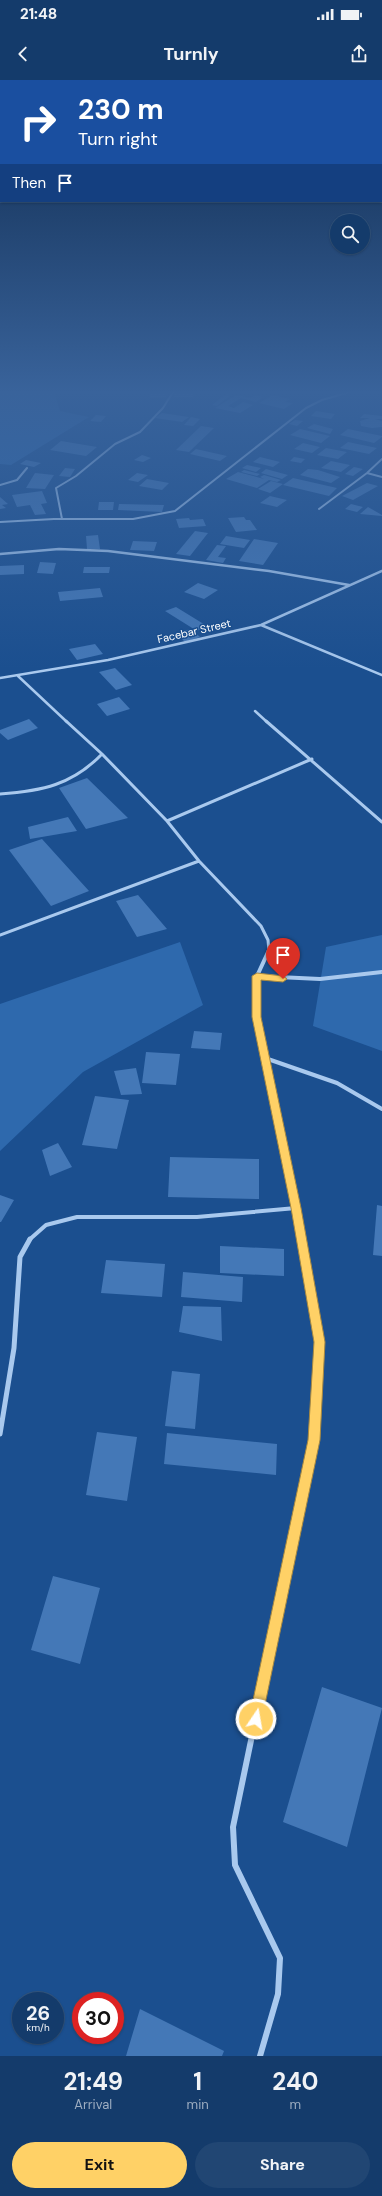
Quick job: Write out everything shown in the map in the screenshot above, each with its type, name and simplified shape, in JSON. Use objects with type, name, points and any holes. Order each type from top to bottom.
[{"type":"street","points":[[62,484],[56,488],[62,519]]},
{"type":"street","points":[[0,522],[62,519],[122,519],[161,516],[176,511],[210,484]]},
{"type":"street","points":[[319,509],[352,484]]},
{"type":"street","points":[[0,554],[59,549],[108,551],[269,571],[350,586]]},
{"type":"street","name":"Facebar Street","points":[[0,678],[108,660],[261,625],[382,572]]},
{"type":"street","points":[[261,625],[382,675]]},
{"type":"street","points":[[18,676],[102,754],[167,821],[199,860],[261,926],[268,940],[270,949],[257,976],[256,1017],[296,1208],[319,1342],[314,1440],[233,1827],[235,1865],[280,1958],[278,1994],[260,2056]]},
{"type":"street","points":[[255,711],[312,759],[382,822]]},
{"type":"street","points":[[0,794],[28,792],[67,780],[87,770],[102,754]]},
{"type":"street","points":[[167,821],[312,759]]},
{"type":"street","points":[[0,935],[199,860]]},
{"type":"street","points":[[257,976],[296,981],[322,980],[382,972]]},
{"type":"street","points":[[265,1058],[337,1083],[382,1109]]},
{"type":"street","points":[[0,1434],[14,1348],[20,1257],[29,1240],[46,1225],[77,1218],[197,1217],[296,1208]]},
{"type":"shaded area","points":[[382,935],[382,1051],[313,1026],[326,947]]},
{"type":"shaded area","points":[[180,942],[203,1005],[83,1072],[0,1151],[0,1004]]},
{"type":"building","points":[[28,484],[48,484],[45,489],[26,488]]},
{"type":"building","points":[[141,484],[168,484],[162,490],[139,486]]},
{"type":"building","points":[[244,484],[263,484],[257,488]]},
{"type":"building","points":[[266,484],[283,484],[270,493],[258,489]]},
{"type":"building","points":[[320,484],[337,488],[329,496],[283,485]]},
{"type":"building","points":[[365,484],[378,486],[353,500],[342,496]]},
{"type":"building","points":[[42,491],[47,503],[41,504],[46,514],[35,515],[30,505],[17,507],[12,495]]},
{"type":"building","points":[[270,496],[287,500],[277,507],[260,503]]},
{"type":"building","points":[[0,497],[8,504],[2,505],[6,508],[0,509]]},
{"type":"building","points":[[99,502],[114,502],[113,510],[98,510]]},
{"type":"building","points":[[119,504],[164,505],[162,512],[118,510]]},
{"type":"building","points":[[351,504],[363,507],[357,512],[345,509]]},
{"type":"building","points":[[368,507],[382,515],[382,516],[360,514]]},
{"type":"building","points":[[244,517],[246,520],[250,520],[257,530],[236,532],[228,518]]},
{"type":"building","points":[[189,518],[190,520],[203,519],[206,526],[179,528],[176,519]]},
{"type":"building","points":[[195,531],[208,533],[190,556],[176,554]]},
{"type":"building","points":[[98,535],[100,549],[87,549],[86,536]]},
{"type":"building","points":[[226,536],[250,540],[244,548],[220,544]]},
{"type":"building","points":[[254,539],[278,543],[263,565],[239,561]]},
{"type":"building","points":[[133,541],[157,542],[154,551],[130,550]]},
{"type":"building","points":[[217,545],[226,546],[218,557],[226,558],[223,563],[206,560]]},
{"type":"building","points":[[40,562],[56,563],[53,574],[37,573]]},
{"type":"building","points":[[24,565],[24,574],[0,575],[0,566]]},
{"type":"building","points":[[84,567],[110,567],[109,573],[83,573]]},
{"type":"building","points":[[198,583],[218,590],[204,599],[184,592]]},
{"type":"building","points":[[100,588],[103,597],[60,601],[58,592]]},
{"type":"building","points":[[176,607],[207,626],[197,631],[165,611]]},
{"type":"building","points":[[191,629],[200,637],[185,642],[176,633]]},
{"type":"building","points":[[95,644],[103,654],[77,660],[69,649]]},
{"type":"building","points":[[115,668],[132,685],[116,690],[99,672]]},
{"type":"building","points":[[119,697],[130,709],[107,716],[97,704]]},
{"type":"building","points":[[29,719],[38,728],[8,740],[0,733],[0,730]]},
{"type":"building","points":[[87,778],[128,818],[86,829],[59,788]]},
{"type":"building","points":[[68,817],[77,831],[30,839],[28,827]]},
{"type":"building","points":[[42,839],[89,891],[51,906],[9,850]]},
{"type":"building","points":[[138,895],[167,929],[137,937],[116,901]]},
{"type":"building","points":[[194,1031],[222,1033],[220,1050],[191,1048]]},
{"type":"building","points":[[146,1052],[180,1054],[176,1085],[142,1083]]},
{"type":"building","points":[[136,1068],[142,1094],[121,1095],[114,1071]]},
{"type":"building","points":[[95,1096],[129,1100],[117,1149],[82,1145]]},
{"type":"building","points":[[58,1143],[72,1167],[50,1176],[42,1150]]},
{"type":"building","points":[[170,1157],[259,1159],[259,1199],[168,1197]]},
{"type":"building","points":[[0,1195],[14,1200],[1,1222],[0,1222]]},
{"type":"building","points":[[377,1205],[382,1206],[382,1256],[373,1255]]},
{"type":"building","points":[[220,1246],[284,1249],[284,1276],[220,1273]]},
{"type":"building","points":[[106,1260],[165,1264],[162,1297],[101,1293]]},
{"type":"building","points":[[183,1272],[243,1277],[242,1302],[181,1297]]},
{"type":"building","points":[[183,1306],[221,1307],[222,1341],[179,1332]]},
{"type":"building","points":[[172,1371],[200,1374],[195,1429],[165,1426]]},
{"type":"building","points":[[97,1432],[137,1437],[127,1501],[86,1495]]},
{"type":"building","points":[[167,1433],[277,1444],[276,1475],[164,1464]]},
{"type":"building","points":[[53,1576],[100,1588],[80,1664],[31,1650]]},
{"type":"building","points":[[322,1687],[382,1708],[347,1847],[283,1822]]},
{"type":"building","points":[[140,2009],[224,2051],[222,2056],[126,2056]]},
{"type":"route","points":[[256,1719],[314,1440],[319,1342],[296,1208],[256,1017],[257,976],[283,979]]}]
